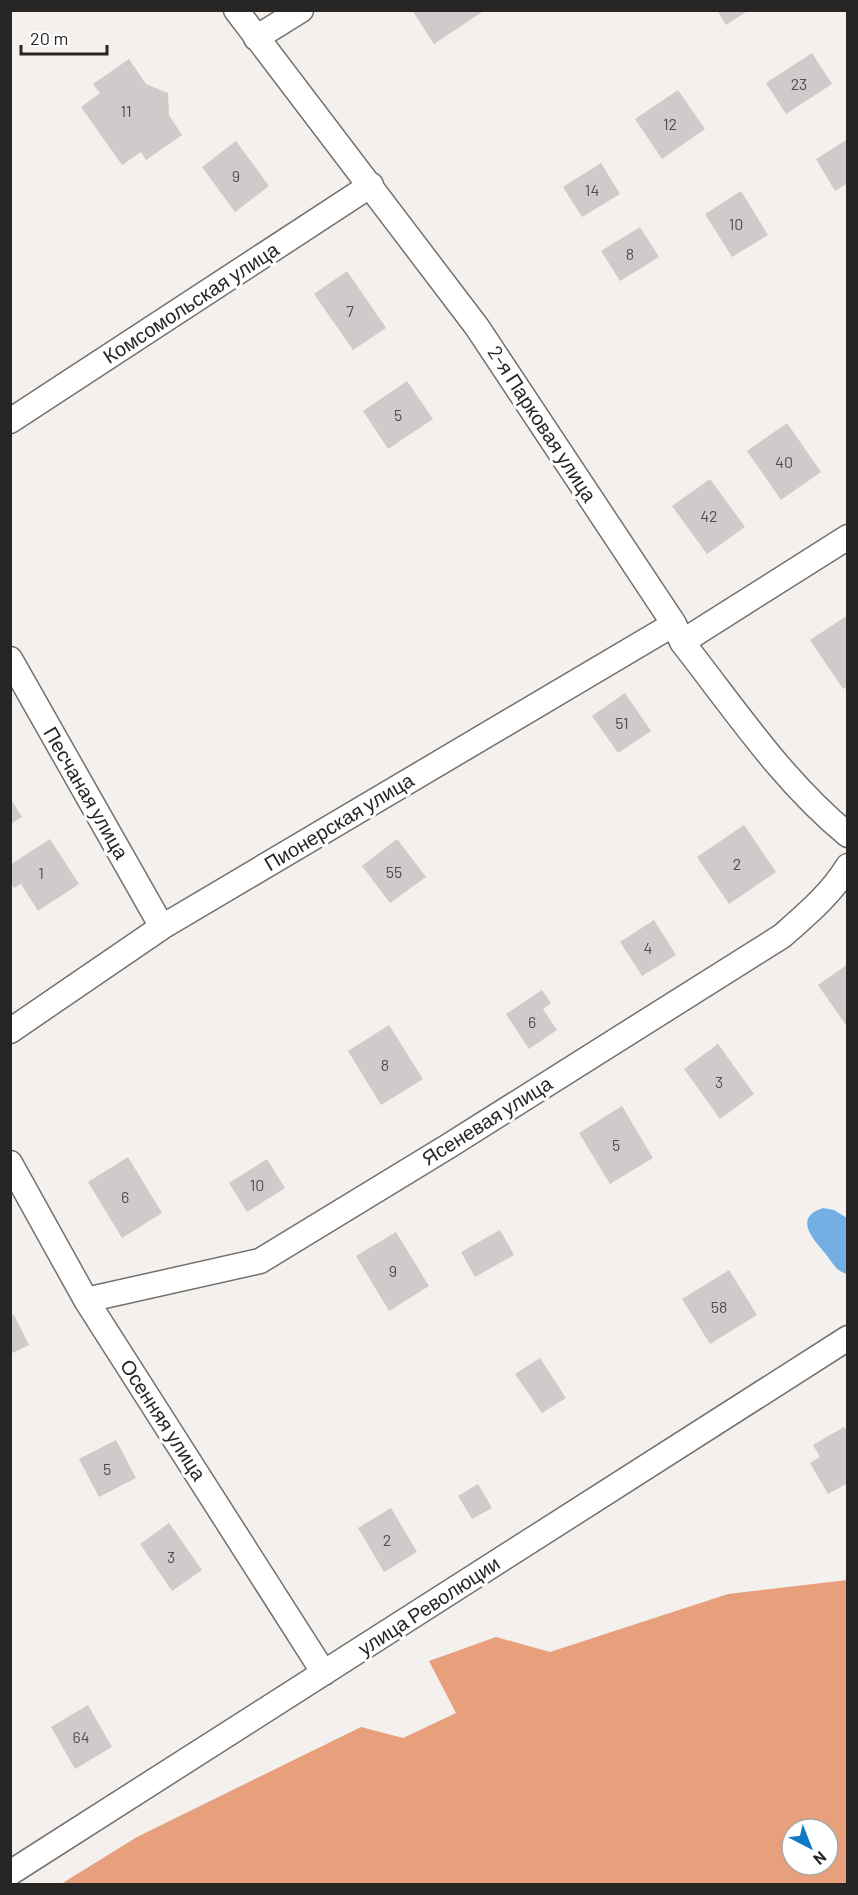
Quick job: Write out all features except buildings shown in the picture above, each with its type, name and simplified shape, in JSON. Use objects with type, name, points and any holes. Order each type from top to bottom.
[{"type":"street","name":"2-я Парковая улица","points":[[236,10],[477,327],[678,633],[797,788],[848,835]]},
{"type":"street","points":[[256,38],[301,10]]},
{"type":"street","name":"Комсомольская улица","points":[[10,421],[370,185]]},
{"type":"street","name":"Пионерская улица","points":[[10,1030],[162,927],[848,537]]},
{"type":"street","name":"Песчаная улица","points":[[10,659],[162,927]]},
{"type":"street","name":"Ясеневая улица","points":[[86,1300],[260,1261],[447,1147],[782,936],[816,906],[848,866]]},
{"type":"street","name":"Осенняя улица","points":[[10,1163],[86,1300],[324,1673]]},
{"type":"street","name":"улица Революции","points":[[10,1873],[848,1338]]},
{"type":"shaded area","points":[[847,1580],[847,1884],[61,1884],[137,1837],[361,1727],[403,1738],[456,1713],[429,1661],[496,1637],[550,1652],[728,1594]]},
{"type":"water","points":[[823,1208],[834,1210],[847,1218],[847,1274],[839,1271],[810,1233],[807,1222],[809,1216]]}]
